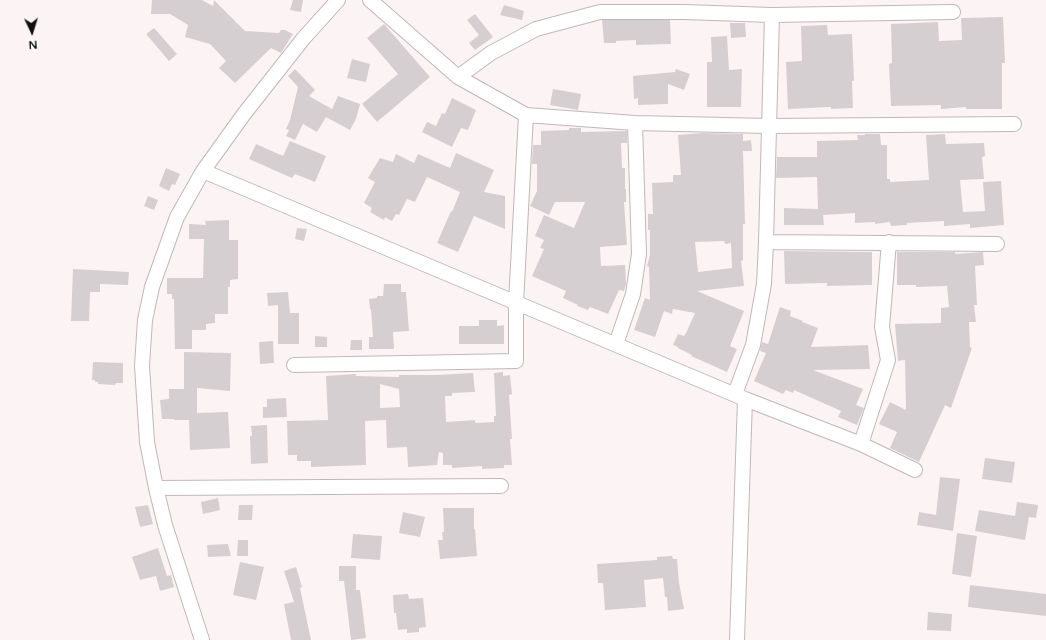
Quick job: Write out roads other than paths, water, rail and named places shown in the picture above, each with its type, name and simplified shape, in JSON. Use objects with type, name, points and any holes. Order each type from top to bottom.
[{"type":"street","points":[[202,640],[166,525],[156,488],[147,442],[142,366],[145,320],[152,287],[177,217],[203,171],[244,114],[303,39],[338,0]]},
{"type":"street","points":[[370,0],[458,77],[526,115],[635,123],[769,126],[1014,124]]},
{"type":"street","points":[[458,77],[491,53],[536,29],[600,12],[684,12],[772,15],[953,12]]},
{"type":"street","points":[[737,640],[740,396],[753,345],[764,284],[772,15]]},
{"type":"street","points":[[294,365],[516,361],[516,303],[526,115]]},
{"type":"street","points":[[616,344],[633,294],[639,254],[635,123]]},
{"type":"street","points":[[203,171],[740,396],[861,444],[915,470]]},
{"type":"street","points":[[766,242],[996,244]]},
{"type":"street","points":[[861,444],[888,360],[882,327],[889,242]]},
{"type":"street","points":[[156,488],[501,486]]}]
